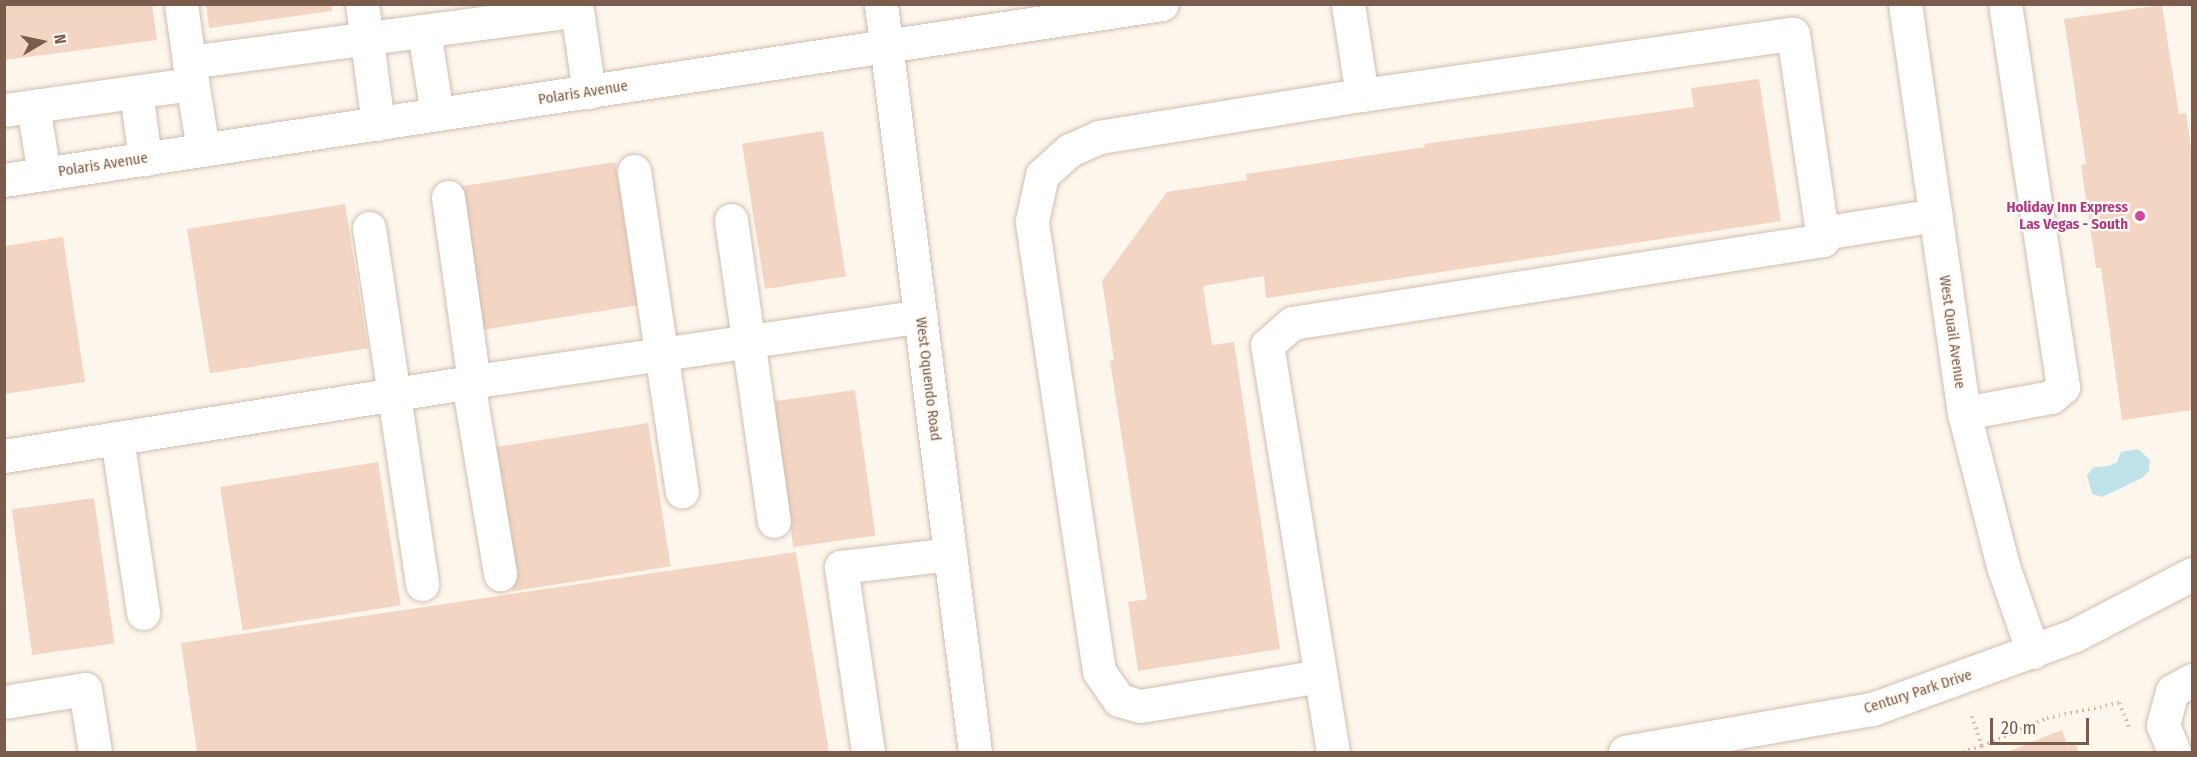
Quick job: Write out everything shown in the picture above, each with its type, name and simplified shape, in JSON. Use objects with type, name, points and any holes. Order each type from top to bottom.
[{"type":"street","points":[[181,4],[203,150]]},
{"type":"street","points":[[362,4],[378,124]]},
{"type":"street","name":"West Oquendo Road","points":[[881,4],[975,753]]},
{"type":"street","name":"Polaris Avenue","points":[[4,180],[1162,4]]},
{"type":"street","points":[[1348,4],[1362,95]]},
{"type":"street","name":"West Quail Avenue","points":[[1905,4],[1964,413],[2003,566],[2033,652]]},
{"type":"street","points":[[1964,413],[2051,397],[2063,387],[2005,4]]},
{"type":"street","points":[[44,174],[19,108],[136,92],[191,73],[366,38],[577,10],[589,92]]},
{"type":"street","points":[[424,31],[437,114]]},
{"type":"street","points":[[1320,676],[1140,706],[1119,700],[1099,671],[1032,221],[1042,175],[1070,150],[1099,137],[1362,95],[1792,34],[1823,240],[1292,323],[1267,345],[1320,676],[1332,753]]},
{"type":"street","points":[[136,92],[145,159]]},
{"type":"street","points":[[634,171],[682,490]]},
{"type":"street","points":[[448,197],[471,382],[500,574]]},
{"type":"street","points":[[1822,232],[1935,215]]},
{"type":"street","points":[[731,220],[774,522]]},
{"type":"street","points":[[369,228],[422,584]]},
{"type":"street","points":[[4,456],[392,394],[920,316]]},
{"type":"street","points":[[117,438],[143,613]]},
{"type":"street","points":[[868,753],[841,567],[950,554]]},
{"type":"street","name":"Century Park Drive","points":[[1625,753],[1766,731],[1872,709],[2075,635],[2193,574]]},
{"type":"street","points":[[2174,753],[2163,725],[2172,691],[2193,680]]},
{"type":"street","points":[[4,702],[85,689],[94,753]]},
{"type":"path","points":[[1963,753],[2047,718],[2120,704]]},
{"type":"path","points":[[1971,714],[1982,746]]},
{"type":"water","points":[[2138,449],[2150,460],[2149,471],[2142,478],[2102,497],[2092,494],[2087,475],[2094,467],[2109,466],[2117,462],[2121,452]]},
{"type":"building","points":[[4,4],[152,4],[157,40],[4,60]]},
{"type":"building","points":[[206,4],[331,4],[332,11],[209,28]]},
{"type":"building","name":"Holiday Inn Express Las Vegas - South","points":[[2162,5],[2179,114],[2186,113],[2192,155],[2192,410],[2122,420],[2101,268],[2096,268],[2081,165],[2086,164],[2064,19]]},
{"type":"building","points":[[1759,79],[1781,221],[1266,298],[1264,276],[1203,286],[1212,345],[1234,342],[1280,649],[1138,671],[1128,602],[1147,599],[1110,361],[1114,360],[1102,281],[1167,192],[1247,180],[1246,174],[1425,147],[1424,144],[1694,107],[1691,88]]},
{"type":"building","points":[[823,131],[846,276],[765,289],[742,144]]},
{"type":"building","points":[[615,162],[638,305],[479,330],[456,187]]},
{"type":"building","points":[[345,204],[368,348],[210,373],[187,229]]},
{"type":"building","points":[[63,237],[85,382],[4,394],[4,246]]},
{"type":"building","points":[[855,390],[875,536],[793,547],[773,402]]},
{"type":"building","points":[[648,423],[671,566],[513,591],[490,448]]},
{"type":"building","points":[[378,462],[401,605],[243,630],[220,487]]},
{"type":"building","points":[[94,498],[114,644],[32,655],[12,510]]},
{"type":"building","points":[[796,552],[829,752],[197,752],[181,643]]},
{"type":"building","points":[[2062,730],[2068,746],[2075,743],[2079,752],[2007,752]]},
{"type":"place","name":"Holiday Inn Express Las Vegas - South","points":[[2140,216]]}]
